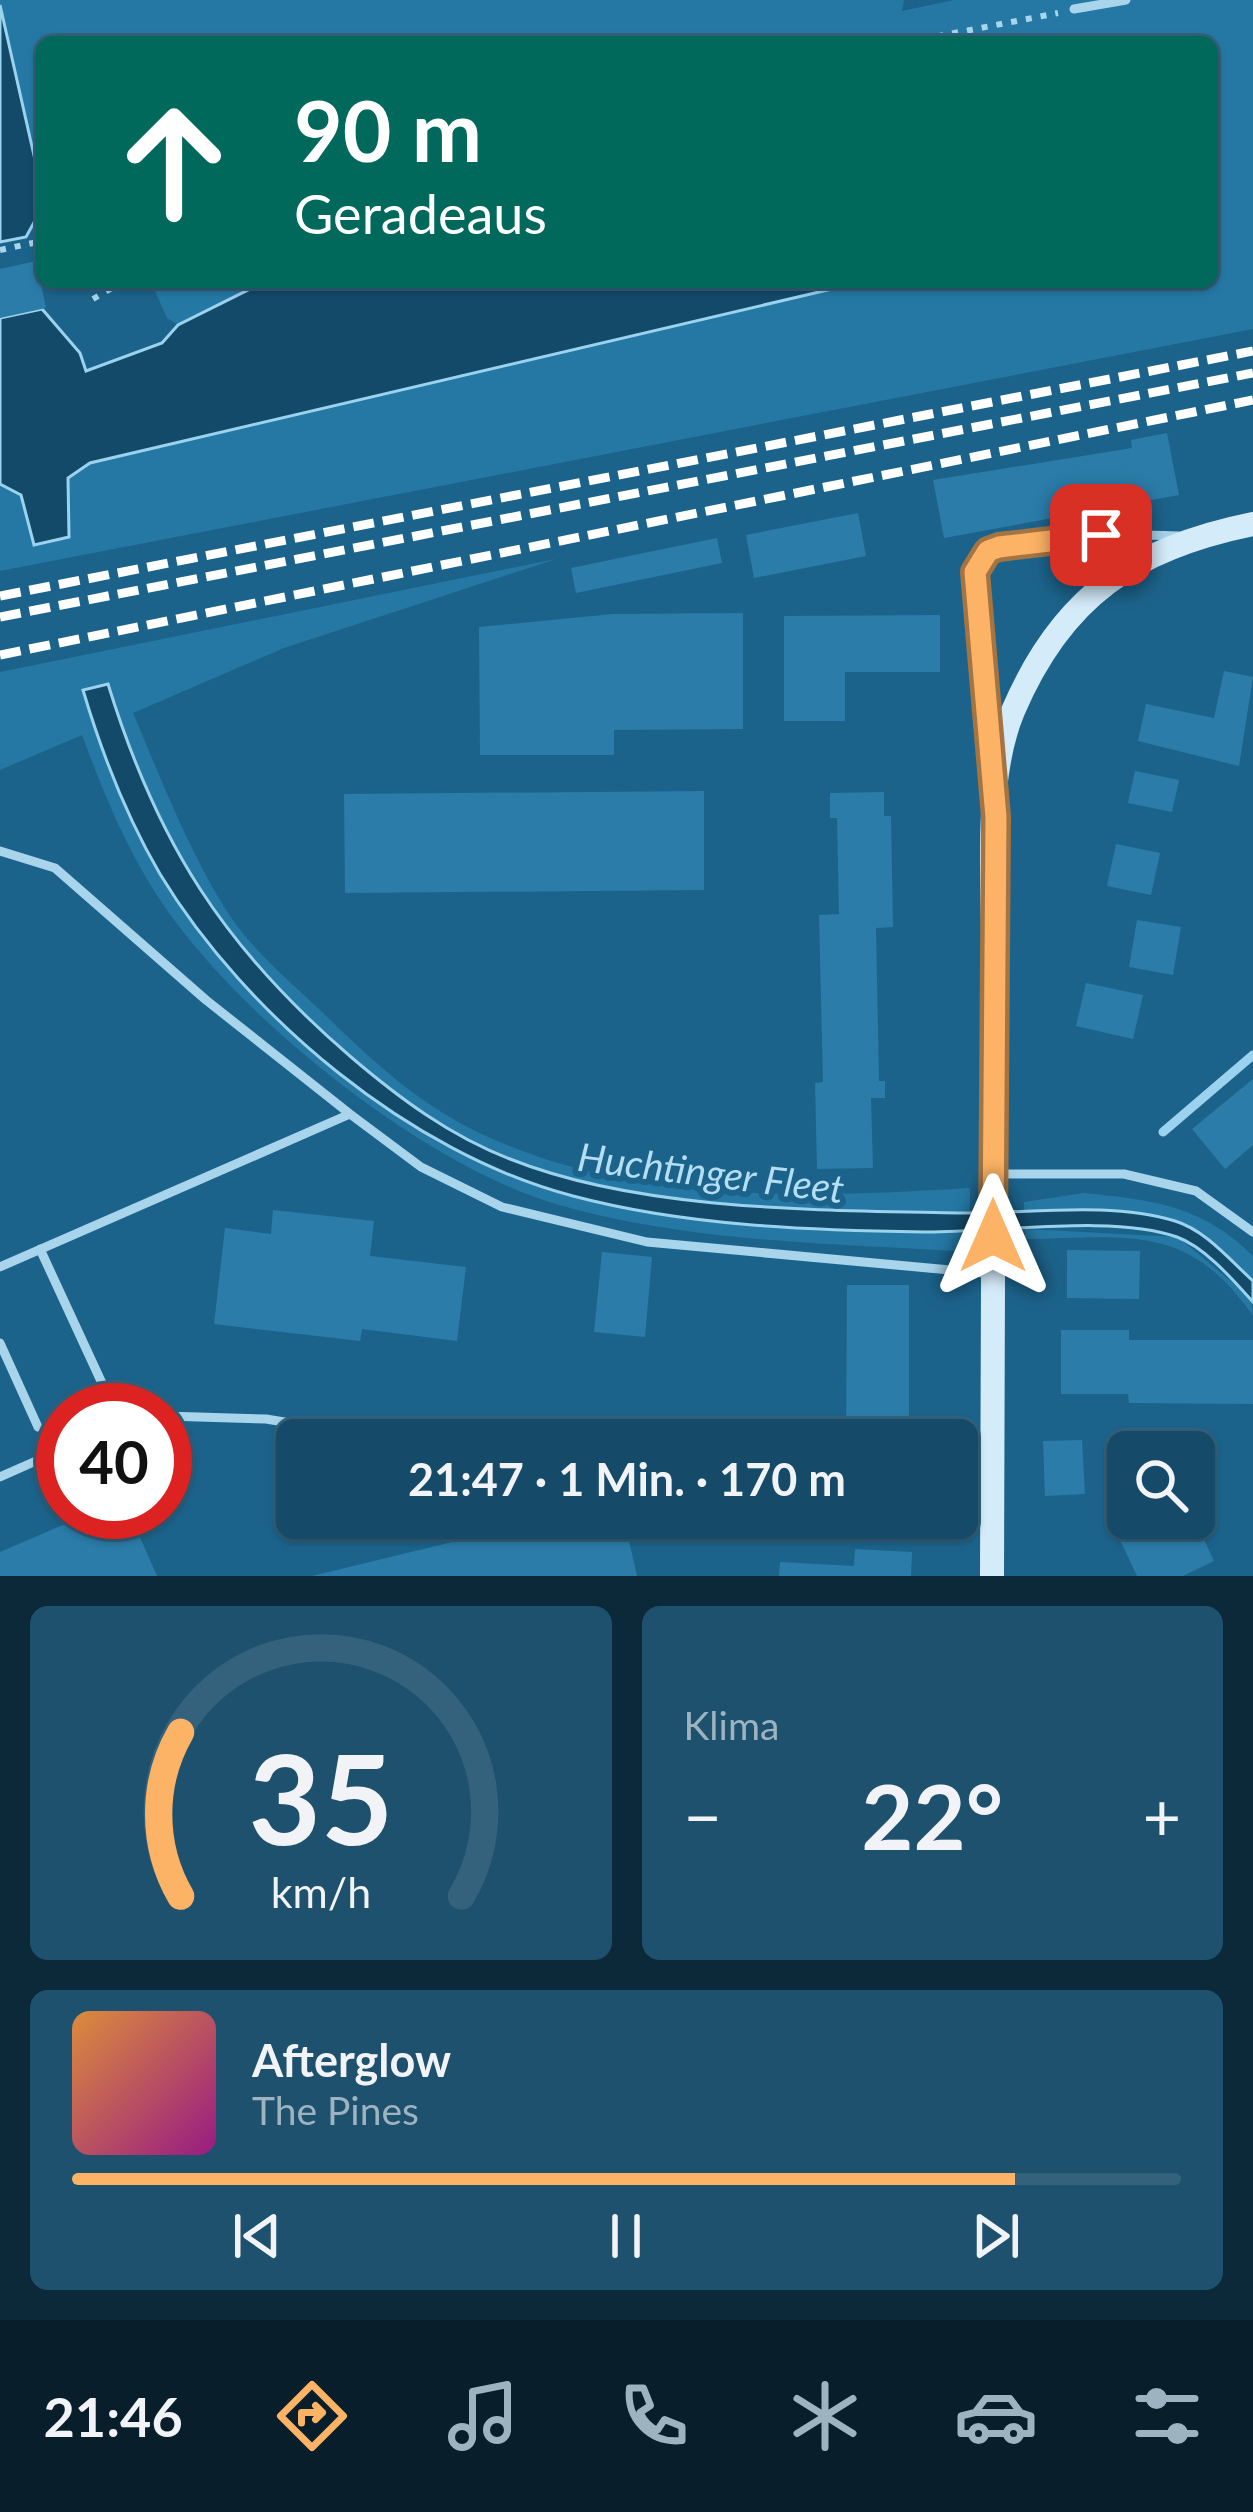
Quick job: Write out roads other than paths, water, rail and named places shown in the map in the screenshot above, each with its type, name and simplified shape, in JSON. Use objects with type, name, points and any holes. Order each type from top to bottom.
[{"type":"street","points":[[992,1576],[1000,752],[1012,713],[1048,647],[1111,579],[1158,549],[1253,524]]},
{"type":"lane","points":[[1074,9],[1126,0]]},
{"type":"lane","points":[[996,817],[975,572],[980,561],[999,547],[1101,535],[1197,537]]},
{"type":"lane","points":[[0,850],[55,868],[93,896],[206,1000],[421,1166],[525,1215],[647,1242],[993,1274]]},
{"type":"lane","points":[[0,1267],[350,1114]]},
{"type":"lane","points":[[993,1174],[1124,1174],[1196,1191],[1253,1232]]},
{"type":"lane","points":[[40,1249],[102,1383]]},
{"type":"lane","points":[[0,1343],[36,1423]]},
{"type":"lane","points":[[192,1417],[276,1421]]},
{"type":"lane","points":[[0,1477],[36,1461]]},
{"type":"lane","points":[[978,1502],[992,1503]]},
{"type":"waterway","points":[[1163,1132],[1253,1055]]},
{"type":"railway","points":[[0,596],[1253,351]]},
{"type":"railway","points":[[0,617],[1253,373]]},
{"type":"railway","points":[[0,655],[1253,400]]},
{"type":"water label","name":"Huchtinger Fleet","points":[[711,1172]]}]
